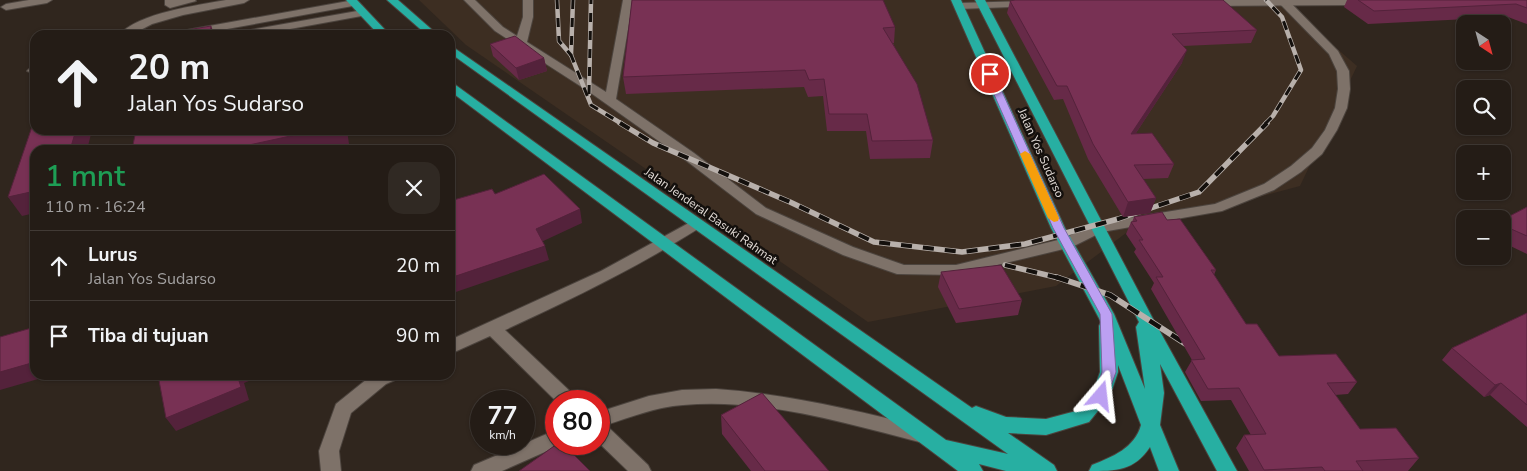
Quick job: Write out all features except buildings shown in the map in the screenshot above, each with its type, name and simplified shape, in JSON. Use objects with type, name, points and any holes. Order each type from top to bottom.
[{"type":"highway","points":[[392,0],[427,30]]},
{"type":"highway","points":[[352,1],[380,30]]},
{"type":"highway","name":"Jalan Yos Sudarso","points":[[981,2],[1140,309]]},
{"type":"highway","name":"Jalan Yos Sudarso","points":[[958,3],[1066,243],[1106,314],[1169,471]]},
{"type":"highway","name":"Jalan Jenderal Basuki Rahmat","points":[[455,52],[696,224],[956,406]]},
{"type":"highway","points":[[455,89],[973,471]]},
{"type":"highway","points":[[1099,471],[1116,466],[1138,450],[1152,429],[1156,393],[1152,361],[1140,309]]},
{"type":"highway","points":[[1140,309],[1227,471]]},
{"type":"highway","points":[[956,406],[1006,425],[1046,427],[1082,417],[1101,396],[1109,372],[1106,314]]},
{"type":"highway","points":[[956,406],[1045,471]]},
{"type":"highway","points":[[936,442],[1045,471]]},
{"type":"street","points":[[6,7],[47,0]]},
{"type":"street","points":[[170,0],[170,5],[199,0]]},
{"type":"street","points":[[135,30],[156,20],[202,7],[244,0]]},
{"type":"street","points":[[292,0],[295,14]]},
{"type":"street","points":[[469,0],[498,29],[610,101],[762,211],[848,252],[904,270],[956,270],[1066,243],[1098,228],[1217,208],[1246,198],[1276,182],[1316,152],[1331,130],[1341,108],[1344,89],[1343,71],[1334,53],[1278,2]]},
{"type":"street","points":[[521,43],[528,17],[528,0]]},
{"type":"street","points":[[610,101],[628,0]]},
{"type":"street","points":[[204,30],[295,14],[352,1]]},
{"type":"street","points":[[1189,3],[1373,2]]},
{"type":"street","points":[[958,3],[1042,4]]},
{"type":"street","points":[[266,30],[363,13]]},
{"type":"street","points":[[455,345],[573,292],[665,244],[696,224]]},
{"type":"street","points":[[492,328],[557,390]]},
{"type":"street","points":[[331,471],[329,451],[343,408],[379,380]]},
{"type":"street","points":[[610,416],[650,403],[706,396],[748,398],[825,412],[936,442]]},
{"type":"street","points":[[610,441],[641,471]]},
{"type":"street","points":[[481,471],[545,443]]},
{"type":"shaded area","points":[[419,0],[1281,0],[1357,66],[1300,186],[1126,233],[1056,286],[868,322],[466,45],[455,34],[455,30],[450,30]]},
{"type":"railway","points":[[557,0],[559,41],[571,55]]},
{"type":"railway","points":[[571,55],[573,0]]},
{"type":"railway","points":[[589,94],[591,0]]},
{"type":"railway","points":[[1265,124],[1273,116],[1301,70],[1282,17],[1266,0]]},
{"type":"railway","points":[[571,55],[591,105],[622,124]]},
{"type":"railway","points":[[620,123],[653,143],[790,202],[874,242],[962,252],[1025,244],[1118,219],[1199,192],[1267,123]]},
{"type":"railway","points":[[1005,265],[1059,278]]},
{"type":"railway","points":[[1059,278],[1110,295],[1192,348]]},
{"type":"slow traffic","points":[[1025,154],[1054,218]]},
{"type":"route","points":[[990,74],[1058,228],[1106,314],[1109,372],[1101,396]]}]
